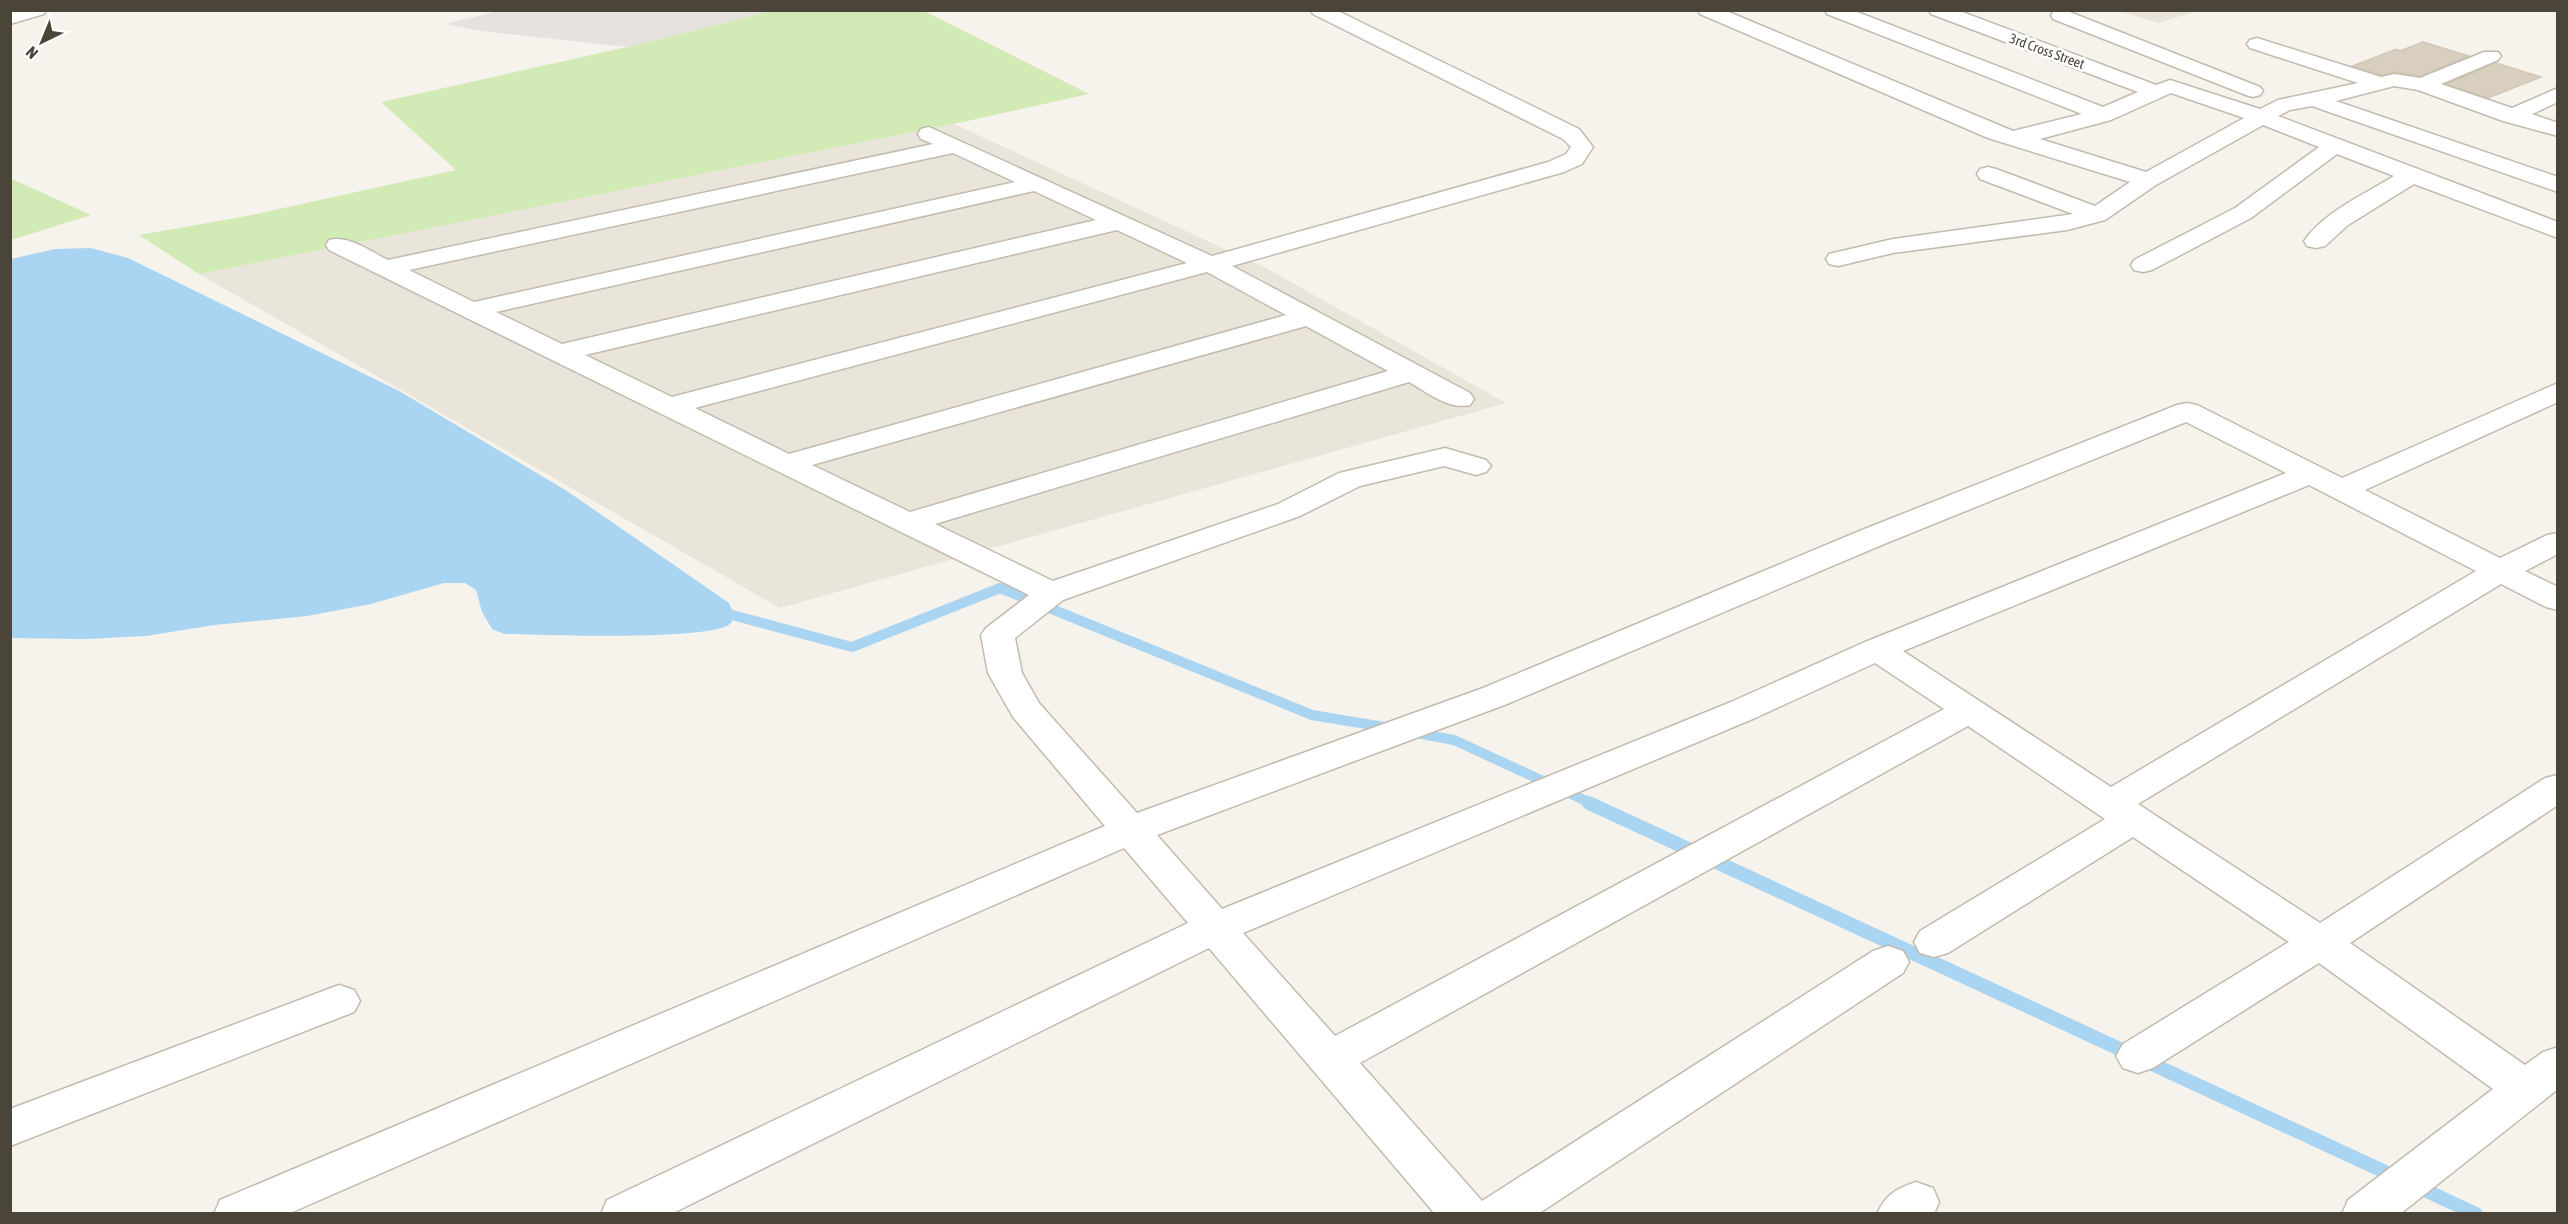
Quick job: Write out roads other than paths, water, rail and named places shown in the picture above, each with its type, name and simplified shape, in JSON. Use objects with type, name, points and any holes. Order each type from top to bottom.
[{"type":"street","points":[[10,18],[37,10]]},
{"type":"street","points":[[669,407],[1210,264],[1556,167],[1574,159],[1582,147],[1571,134],[1320,10]]},
{"type":"street","points":[[1707,10],[2012,138],[2148,180]]},
{"type":"street","points":[[1834,10],[2103,115]]},
{"type":"street","name":"3rd Cross Street","points":[[1938,10],[2156,92]]},
{"type":"street","points":[[2060,15],[2285,104]]},
{"type":"street","points":[[2257,44],[2382,84]]},
{"type":"street","points":[[2422,85],[2491,56]]},
{"type":"street","points":[[1838,259],[1893,246],[2067,223],[2097,215],[2148,180],[2285,104],[2314,100],[2394,80],[2422,85],[2558,130]]},
{"type":"street","points":[[2012,138],[2024,137],[2103,115],[2170,86],[2261,117],[2558,231]]},
{"type":"street","points":[[2511,116],[2558,93]]},
{"type":"street","points":[[2314,100],[2558,185]]},
{"type":"street","points":[[929,134],[1210,264],[1460,399]]},
{"type":"street","points":[[385,268],[956,146]]},
{"type":"street","points":[[2143,265],[2243,213],[2334,146]]},
{"type":"street","points":[[1988,174],[2097,215]]},
{"type":"street","points":[[2316,241],[2340,220],[2410,176]]},
{"type":"street","points":[[471,310],[1037,184]]},
{"type":"street","points":[[559,353],[1119,222]]},
{"type":"street","points":[[338,245],[1051,593]]},
{"type":"street","points":[[784,464],[1309,317]]},
{"type":"street","points":[[906,523],[1411,372]]},
{"type":"street","points":[[2340,490],[2558,391]]},
{"type":"street","points":[[237,1214],[1131,830],[1495,696],[1874,537],[2187,411],[2558,600]]},
{"type":"street","points":[[1464,1214],[1025,708],[1005,673],[998,635],[1051,593],[1289,510],[1350,479],[1445,458],[1476,466]]},
{"type":"street","points":[[624,1214],[1215,927],[1743,710],[1877,649],[2309,474]]},
{"type":"street","points":[[1934,942],[2122,811],[2499,571],[2558,542]]},
{"type":"street","points":[[1877,649],[2320,943],[2541,1076],[2365,1214]]},
{"type":"street","points":[[1329,1059],[1970,711]]},
{"type":"street","points":[[2138,1056],[2320,943],[2558,787]]},
{"type":"street","points":[[1499,1214],[1888,962]]},
{"type":"street","points":[[10,1128],[339,1001]]},
{"type":"water","points":[[91,248],[128,258],[399,391],[567,491],[729,603],[735,617],[730,624],[691,633],[623,636],[505,634],[492,629],[482,612],[476,590],[465,583],[444,583],[371,604],[307,616],[214,625],[146,636],[86,639],[11,638],[11,259],[55,249]]},
{"type":"waterway","points":[[721,612],[852,647],[1000,588],[1312,715],[1390,728]]},
{"type":"waterway","points":[[1411,732],[1454,740],[1593,804]]},
{"type":"waterway","points":[[1589,803],[2396,1177]]},
{"type":"waterway","points":[[2416,1186],[2476,1214]]}]
